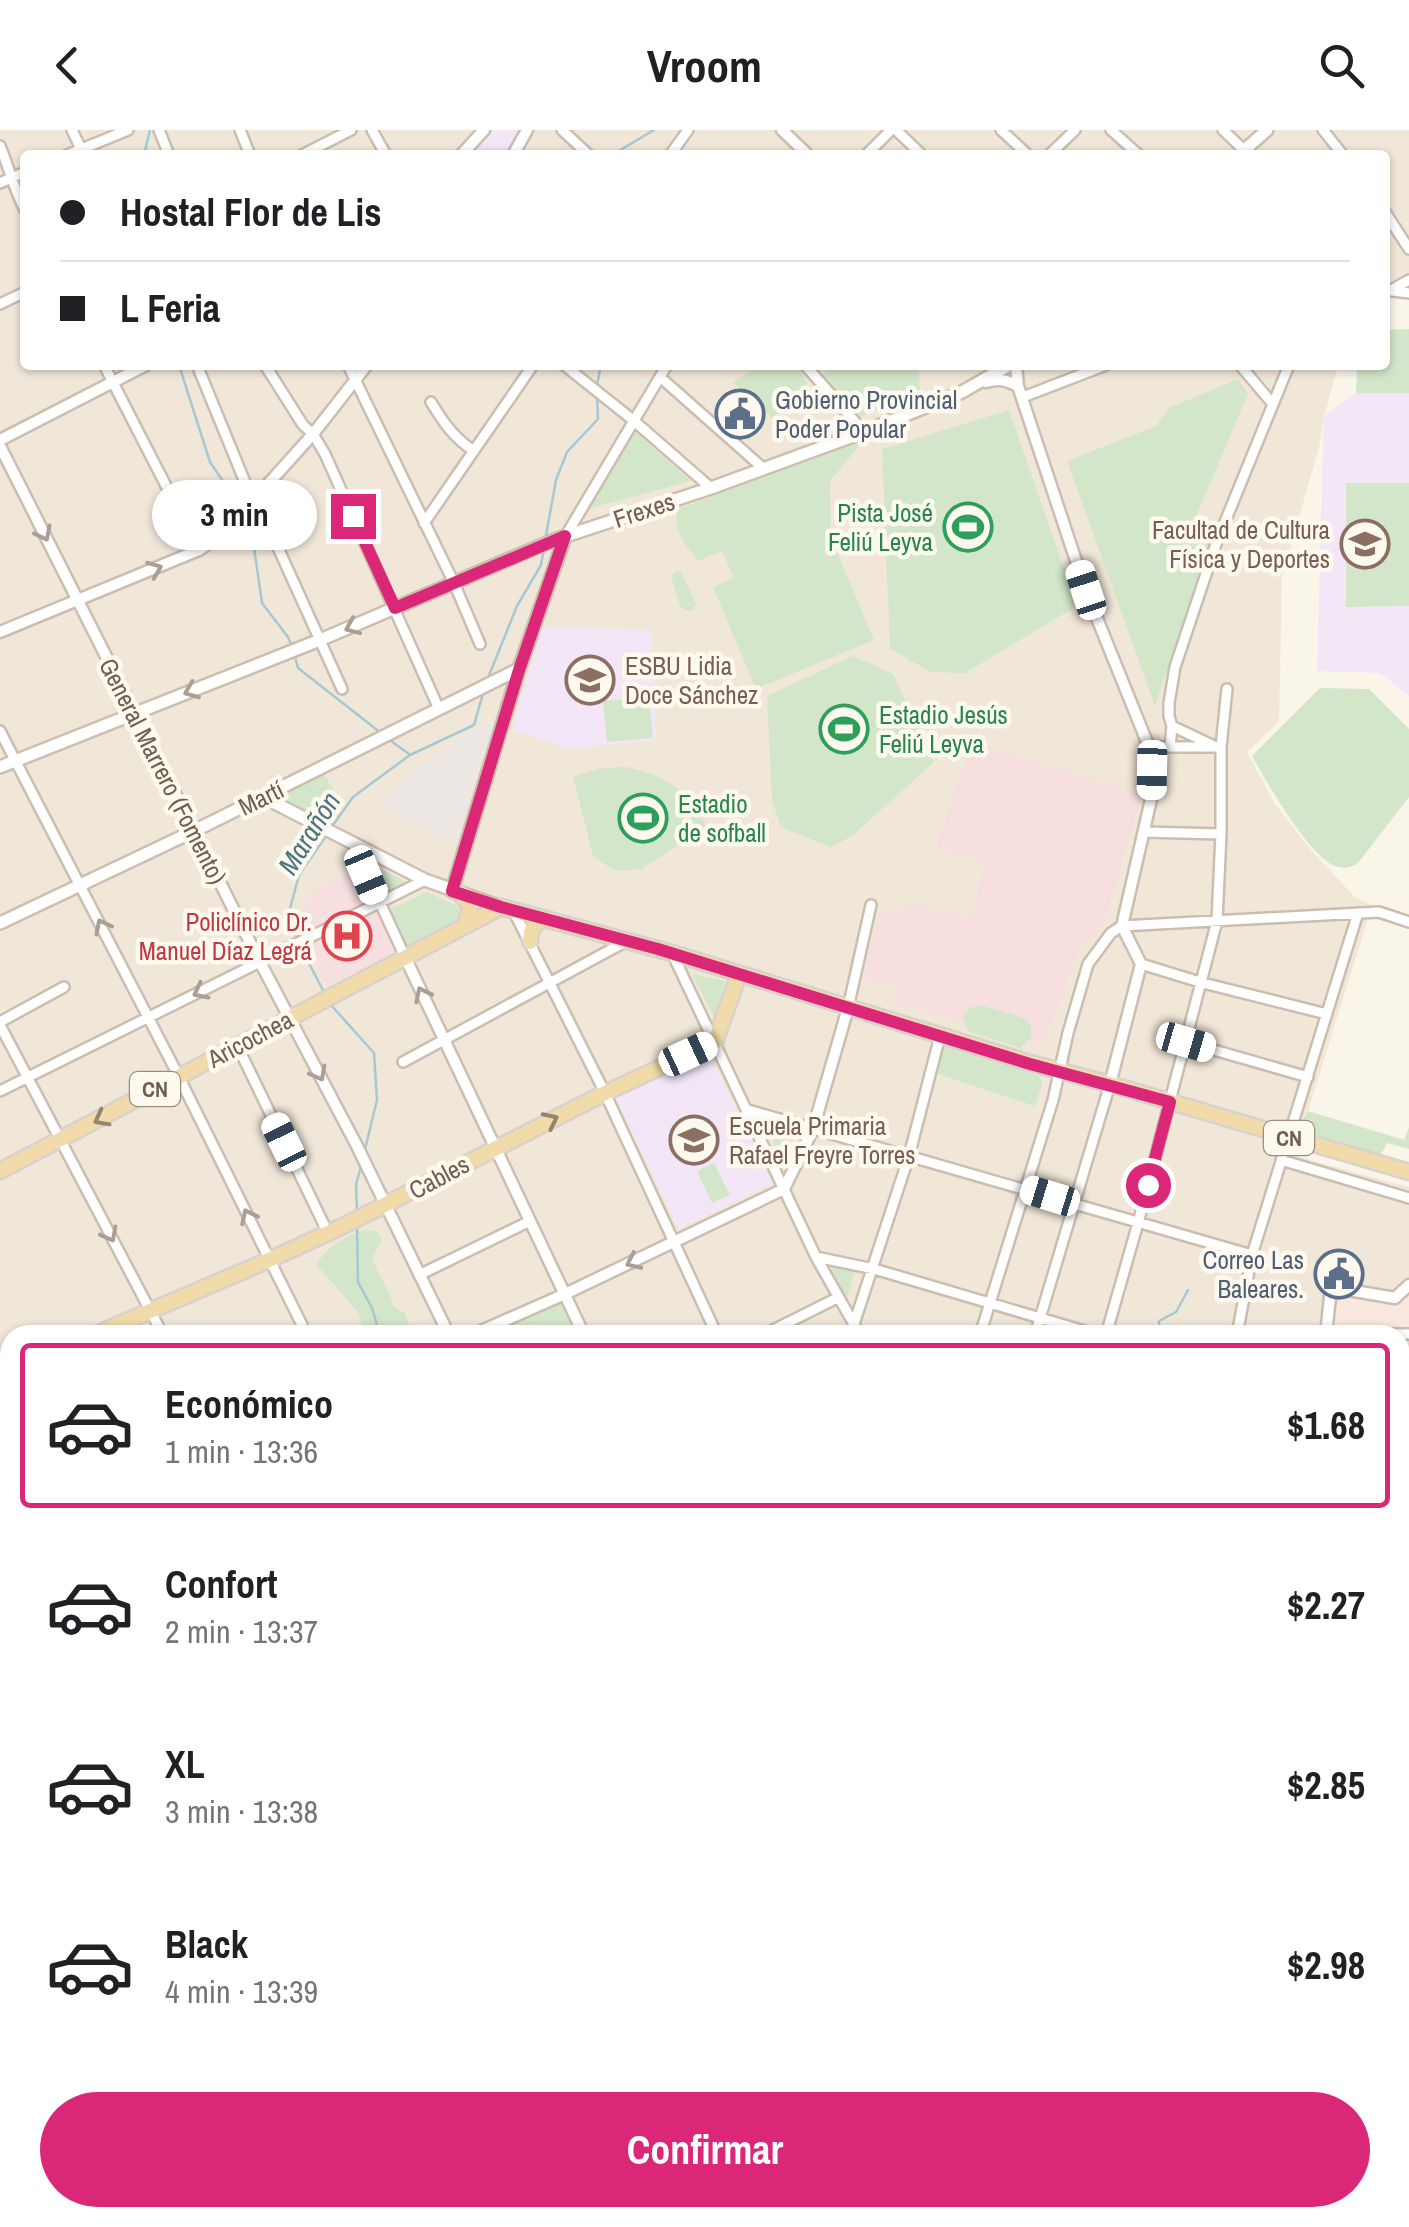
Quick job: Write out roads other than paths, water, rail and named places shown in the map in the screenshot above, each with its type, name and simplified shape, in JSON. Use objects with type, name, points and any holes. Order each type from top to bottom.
[{"type":"main road","points":[[1247,150],[1266,130]]},
{"type":"main road","name":"Frexes","points":[[0,767],[320,640],[559,538],[864,432],[975,386],[1003,370]]},
{"type":"main road","points":[[465,926],[471,906],[456,893],[559,538]]},
{"type":"main road","name":"Martí","points":[[0,923],[519,670]]},
{"type":"main road","points":[[498,680],[510,698]]},
{"type":"main road","name":"CN","points":[[263,798],[456,893],[628,940],[940,1036],[1409,1172]]},
{"type":"main road","name":"Aricochea","points":[[0,1170],[465,926],[507,908]]},
{"type":"main road","points":[[530,942],[534,925],[547,919]]},
{"type":"main road","points":[[715,1042],[738,974]]},
{"type":"main road","name":"Cables","points":[[118,1325],[344,1226],[605,1093],[715,1042]]},
{"type":"street","points":[[72,130],[81,149],[128,130]]},
{"type":"street","points":[[312,150],[351,130]]},
{"type":"street","points":[[466,150],[484,130]]},
{"type":"street","points":[[562,130],[584,150]]},
{"type":"street","points":[[782,130],[801,150]]},
{"type":"street","points":[[871,150],[893,130],[916,150]]},
{"type":"street","points":[[1000,130],[1022,150]]},
{"type":"street","points":[[1055,150],[1075,130]]},
{"type":"street","points":[[1112,130],[1134,150]]},
{"type":"street","points":[[1223,130],[1241,150]]},
{"type":"street","points":[[1324,130],[1339,150]]},
{"type":"street","points":[[0,146],[20,200]]},
{"type":"street","points":[[0,183],[20,174]]},
{"type":"street","points":[[1390,220],[1409,249]]},
{"type":"street","points":[[106,370],[199,550]]},
{"type":"street","points":[[0,443],[136,370]]},
{"type":"street","points":[[199,370],[252,503],[342,689]]},
{"type":"street","points":[[267,370],[324,454],[439,709]]},
{"type":"street","points":[[350,370],[480,644]]},
{"type":"street","points":[[0,632],[199,550],[224,533],[312,434],[362,370]]},
{"type":"street","points":[[424,523],[530,370]]},
{"type":"street","points":[[570,370],[711,488]]},
{"type":"street","points":[[559,538],[665,370]]},
{"type":"street","points":[[814,370],[864,432]]},
{"type":"street","points":[[1014,370],[1086,590],[1149,747],[1152,796],[1122,926],[1141,964],[1039,1325]]},
{"type":"street","points":[[975,386],[996,378],[1021,391],[1090,370]]},
{"type":"street","points":[[1244,370],[1272,404]]},
{"type":"street","points":[[1170,747],[1172,726],[1168,716],[1175,667],[1216,544],[1286,370]]},
{"type":"street","points":[[660,377],[764,469]]},
{"type":"street","points":[[431,402],[445,426],[474,451]]},
{"type":"street","name":"General Marrero (Fomento)","points":[[0,443],[133,714],[385,1205]]},
{"type":"street","points":[[1109,1325],[1217,921],[1222,834],[1218,746],[1227,690]]},
{"type":"street","points":[[1172,726],[1218,746]]},
{"type":"street","points":[[0,731],[302,1325]]},
{"type":"street","points":[[1149,747],[1218,746]]},
{"type":"street","points":[[1143,832],[1222,834]]},
{"type":"street","points":[[354,846],[579,1325]]},
{"type":"street","points":[[0,1091],[425,880]]},
{"type":"street","points":[[495,1325],[784,1189],[813,1129],[848,1008],[870,905]]},
{"type":"street","points":[[507,908],[530,942],[605,1093],[713,1325]]},
{"type":"street","points":[[984,1325],[1088,964],[1110,932],[1122,926],[1378,912],[1409,922]]},
{"type":"street","points":[[1239,1325],[1252,1256],[1358,913]]},
{"type":"street","points":[[403,1062],[628,940]]},
{"type":"street","points":[[672,953],[816,1256],[854,1324]]},
{"type":"street","points":[[1141,964],[1326,1014]]},
{"type":"street","points":[[64,986],[0,1024],[157,1325]]},
{"type":"street","points":[[854,1324],[909,1156],[940,1036]]},
{"type":"street","points":[[1186,1042],[1308,1077]]},
{"type":"street","points":[[237,1045],[328,1233]]},
{"type":"street","points":[[748,1110],[1252,1256]]},
{"type":"street","points":[[1281,1160],[1409,1198]]},
{"type":"street","points":[[385,1205],[444,1325]]},
{"type":"street","points":[[419,1275],[530,1221]]},
{"type":"street","points":[[816,1256],[1067,1325]]},
{"type":"street","points":[[1327,1325],[1331,1287],[1395,1298],[1409,1285]]},
{"type":"street","points":[[783,1325],[837,1298]]},
{"type":"waterway","name":"Marañón","points":[[145,150],[150,130]]},
{"type":"waterway","points":[[620,150],[654,130]]},
{"type":"waterway","name":"Marañón","points":[[181,370],[210,462],[240,512]]},
{"type":"waterway","points":[[597,385],[600,370]]},
{"type":"waterway","points":[[545,541],[556,480],[567,452],[598,419],[597,393]]},
{"type":"waterway","name":"Marañón","points":[[243,519],[253,541],[262,603],[291,644]]},
{"type":"waterway","points":[[488,678],[517,606],[541,565],[544,548]]},
{"type":"waterway","name":"Marañón","points":[[295,657],[298,668],[381,733]]},
{"type":"waterway","name":"Marañón","points":[[333,825],[353,797],[410,755],[474,725],[484,690]]},
{"type":"waterway","name":"Marañón","points":[[387,738],[409,754]]},
{"type":"waterway","name":"Marañón","points":[[298,941],[287,920],[299,875],[326,836]]},
{"type":"waterway","name":"Marañón","points":[[301,948],[325,994]]},
{"type":"waterway","name":"Marañón","points":[[331,1005],[374,1053],[377,1100],[365,1149]]},
{"type":"waterway","name":"Marañón","points":[[357,1213],[356,1184],[361,1167]]},
{"type":"waterway","name":"Marañón","points":[[357,1226],[358,1282],[377,1325]]},
{"type":"waterway","points":[[1159,1325],[1159,1321],[1176,1312],[1188,1290]]},
{"type":"place","name":"Gobierno Provincial Poder Popular","points":[[740,414]]},
{"type":"place","name":"Pista José Feliú Leyva","points":[[968,527]]},
{"type":"place","name":"Facultad de Cultura Física y Deportes","points":[[1365,544]]},
{"type":"place","name":"ESBU Lidia Doce Sánchez","points":[[590,680]]},
{"type":"place","name":"Estadio Jesús Feliú Leyva","points":[[844,729]]},
{"type":"place","name":"Estadio de sofball","points":[[643,818]]},
{"type":"place","name":"Policlínico Dr. Manuel Díaz Legrá","points":[[347,936]]},
{"type":"place","name":"Escuela Primaria Rafael Freyre Torres","points":[[694,1140]]},
{"type":"place","name":"Correo Las Baleares.","points":[[1339,1274]]}]
